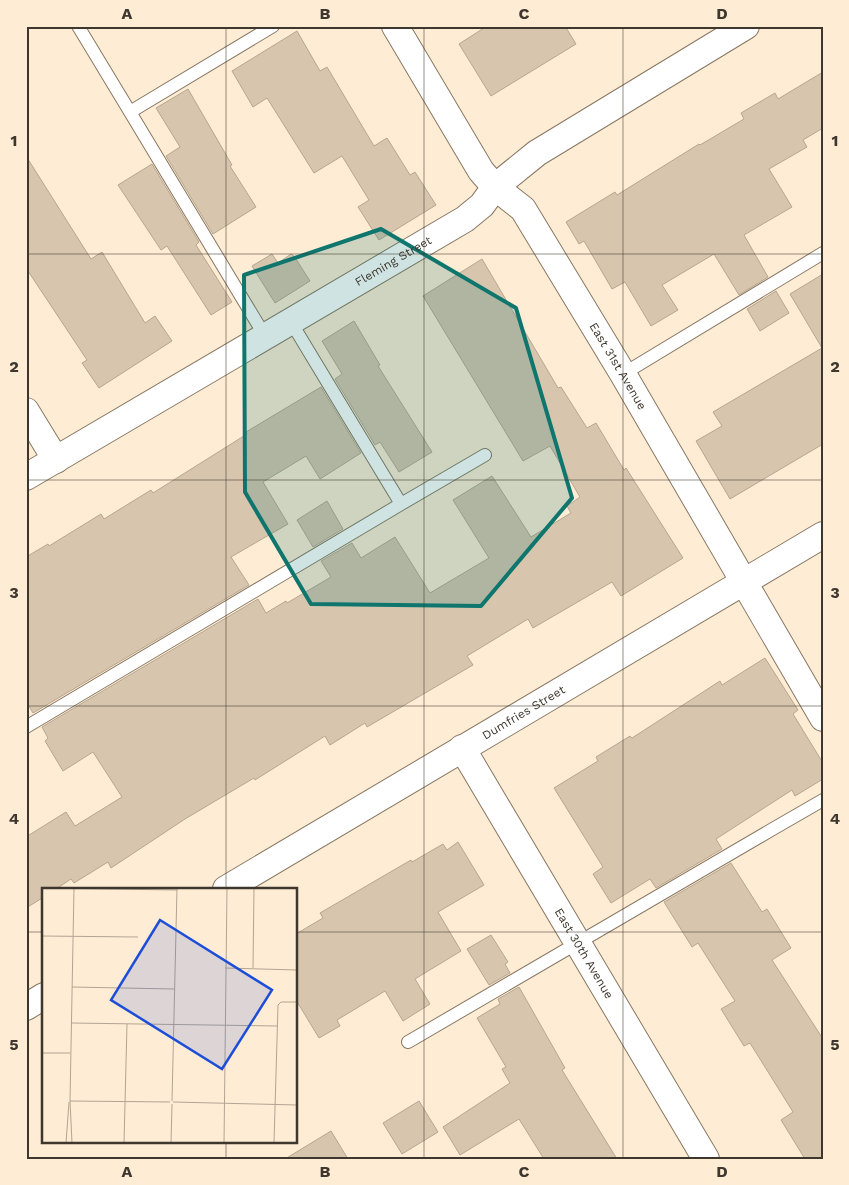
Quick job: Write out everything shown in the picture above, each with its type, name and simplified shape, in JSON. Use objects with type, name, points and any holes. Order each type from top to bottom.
[{"type":"street","name":"East 31st Avenue","points":[[395,26],[481,171],[495,187],[522,209],[622,374],[823,718]]},
{"type":"street","name":"Fleming Street","points":[[26,477],[465,219],[482,205],[495,187],[537,153],[746,26]]},
{"type":"street","points":[[26,410],[56,460]]},
{"type":"street","name":"Dumfries Street","points":[[228,888],[823,535]]},
{"type":"street","name":"East 30th Avenue","points":[[462,748],[706,1159]]},
{"type":"street","points":[[26,1007],[42,997]]},
{"type":"lane","points":[[78,26],[265,336]]},
{"type":"lane","points":[[130,112],[274,26]]},
{"type":"lane","points":[[622,374],[823,254]]},
{"type":"lane","points":[[290,322],[401,504]]},
{"type":"lane","points":[[26,727],[485,455]]},
{"type":"lane","points":[[408,1042],[578,943],[608,923],[823,800]]},
{"type":"highlighted area","points":[[381,229],[516,308],[572,498],[481,606],[311,604],[245,492],[244,275]]},
{"type":"building","points":[[487,26],[565,26],[576,44],[491,96],[459,44]]},
{"type":"building","points":[[297,31],[320,71],[327,67],[374,146],[387,138],[410,175],[415,172],[436,205],[379,240],[358,207],[369,200],[342,156],[314,173],[267,98],[253,107],[232,71]]},
{"type":"building","points":[[823,72],[823,128],[803,140],[807,147],[769,169],[792,207],[744,235],[768,277],[739,295],[714,254],[662,285],[678,310],[651,326],[625,282],[612,289],[584,241],[579,244],[566,222],[615,192],[617,195],[699,144],[744,119],[741,113],[775,93],[778,99]]},
{"type":"building","points":[[188,89],[232,165],[230,166],[256,207],[213,234],[166,156],[180,147],[156,108]]},
{"type":"building","points":[[26,156],[91,259],[102,252],[145,323],[155,316],[172,341],[99,388],[82,363],[87,360],[26,268]]},
{"type":"building","points":[[152,164],[199,242],[196,245],[232,302],[211,315],[167,246],[161,250],[118,185]]},
{"type":"building","points":[[272,254],[278,263],[291,254],[294,256],[310,281],[275,303],[252,266]]},
{"type":"building","points":[[482,259],[558,388],[561,387],[587,428],[596,423],[624,470],[626,468],[683,558],[621,596],[612,582],[533,628],[528,619],[467,656],[473,665],[367,727],[365,723],[330,745],[325,736],[255,780],[254,778],[185,819],[111,868],[108,862],[74,883],[71,879],[58,888],[42,888],[42,898],[26,908],[26,837],[66,812],[75,826],[122,797],[93,752],[63,771],[45,741],[48,738],[42,727],[258,599],[266,613],[331,577],[321,561],[352,543],[361,558],[395,537],[430,593],[489,558],[453,500],[492,476],[531,537],[571,513],[567,506],[580,497],[550,446],[523,461],[423,296]]},
{"type":"building","points":[[823,274],[823,444],[730,499],[696,441],[722,426],[713,412],[822,348],[790,294]]},
{"type":"building","points":[[776,291],[789,313],[760,331],[747,309]]},
{"type":"building","points":[[354,321],[380,365],[378,366],[432,452],[399,472],[380,442],[375,445],[335,379],[342,374],[322,341]]},
{"type":"building","points":[[321,387],[361,453],[320,479],[306,456],[263,482],[288,524],[231,557],[249,585],[33,713],[26,701],[26,557],[48,544],[49,546],[101,514],[104,519],[151,490],[153,493],[247,434],[246,432]]},
{"type":"building","points":[[327,501],[343,529],[313,547],[297,520]]},
{"type":"building","points":[[765,658],[798,710],[793,714],[823,763],[823,779],[795,796],[792,790],[716,839],[722,849],[656,888],[650,879],[611,903],[593,874],[603,867],[554,788],[598,761],[596,757],[630,736],[632,738],[720,681],[722,685]]},
{"type":"building","points":[[458,842],[484,885],[438,912],[461,951],[415,979],[430,1004],[403,1021],[385,991],[337,1020],[340,1026],[319,1038],[298,1003],[298,933],[323,918],[320,913],[411,860],[412,862],[443,844],[447,850]]},
{"type":"building","points":[[731,863],[762,912],[767,909],[791,948],[772,960],[823,1039],[823,1159],[805,1159],[781,1120],[793,1112],[750,1043],[744,1046],[721,1009],[735,1001],[698,943],[692,947],[664,902]]},
{"type":"building","points":[[491,935],[508,962],[505,964],[510,973],[489,985],[467,949]]},
{"type":"building","points":[[519,987],[565,1068],[562,1070],[617,1159],[544,1159],[519,1119],[460,1155],[443,1127],[510,1083],[502,1069],[506,1067],[477,1018],[500,1004],[498,999]]},
{"type":"building","points":[[419,1101],[438,1132],[402,1154],[383,1123]]},
{"type":"building","points":[[331,1131],[348,1159],[285,1159]]}]
